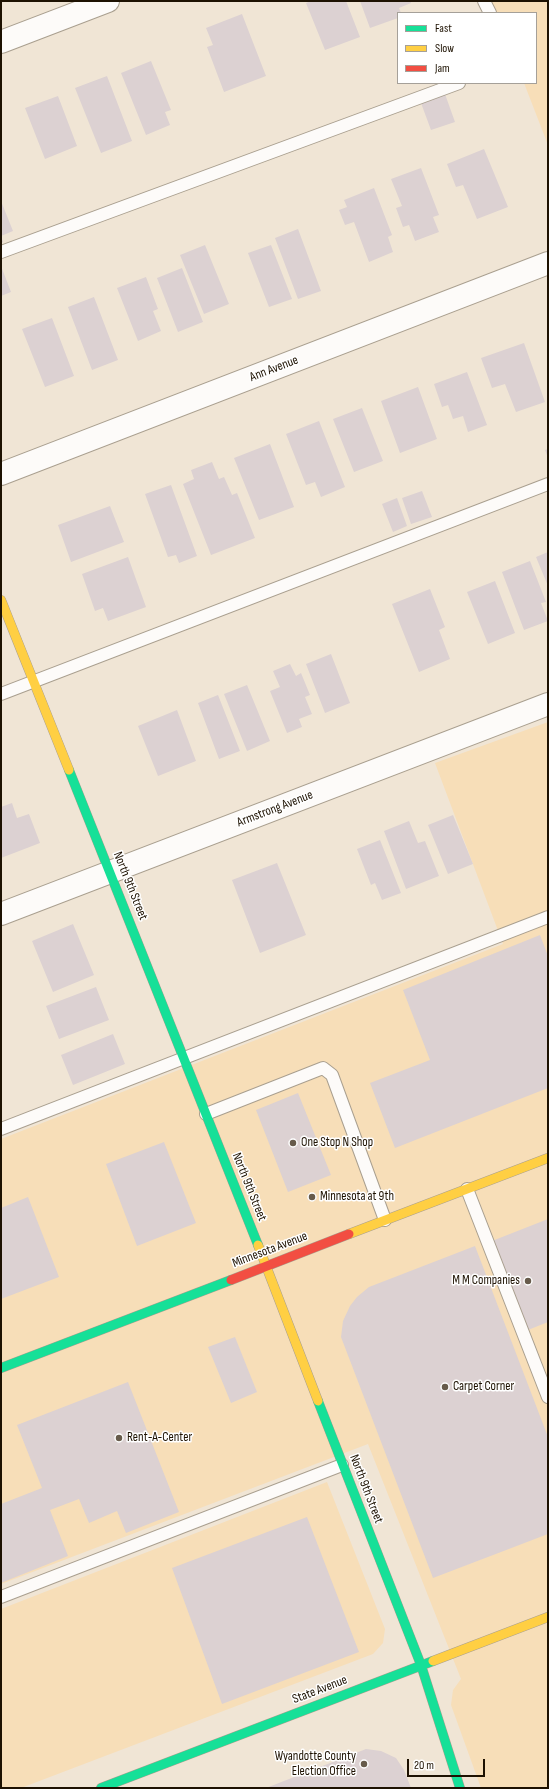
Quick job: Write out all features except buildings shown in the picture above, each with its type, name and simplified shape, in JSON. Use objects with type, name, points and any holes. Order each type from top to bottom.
[{"type":"street","points":[[1,42],[108,1]]},
{"type":"street","name":"Ann Avenue","points":[[1,474],[548,263]]},
{"type":"street","name":"North 9th Street","points":[[1,600],[266,1266],[342,1465],[421,1665],[460,1788]]},
{"type":"street","name":"Armstrong Avenue","points":[[1,914],[548,704]]},
{"type":"street","name":"Minnesota Avenue","points":[[1,1368],[548,1158]]},
{"type":"street","name":"State Avenue","points":[[101,1788],[548,1617]]},
{"type":"lane","points":[[484,1],[490,12]]},
{"type":"lane","points":[[1,252],[456,84]]},
{"type":"lane","points":[[1,694],[548,484]]},
{"type":"lane","points":[[1,1129],[548,917]]},
{"type":"lane","points":[[206,1114],[323,1068],[332,1075],[385,1220]]},
{"type":"lane","points":[[467,1188],[547,1392]]},
{"type":"lane","points":[[1,1597],[342,1465]]},
{"type":"shaded area","points":[[490,1],[548,1],[548,145],[524,84],[537,84],[537,12],[496,12]]},
{"type":"shaded area","points":[[548,722],[548,1788],[481,1788],[451,1705],[453,1690],[461,1679],[368,1444],[1,1584],[1,1139],[503,944],[435,763]]},
{"type":"shaded area","points":[[327,1482],[385,1629],[383,1643],[373,1654],[21,1788],[1,1788],[1,1609]]},
{"type":"traffic: fast","points":[[69,770],[258,1245]]},
{"type":"traffic: fast","points":[[1,1368],[231,1280]]},
{"type":"traffic: fast","points":[[318,1401],[421,1665],[460,1788]]},
{"type":"traffic: fast","points":[[101,1788],[433,1661]]},
{"type":"traffic: slow","points":[[1,600],[69,770]]},
{"type":"traffic: slow","points":[[349,1234],[548,1158]]},
{"type":"traffic: slow","points":[[258,1245],[318,1401]]},
{"type":"traffic: slow","points":[[433,1661],[548,1617]]},
{"type":"traffic: jam","points":[[231,1280],[349,1234]]},
{"type":"place","name":"One Stop N Shop","points":[[293,1143]]},
{"type":"place","name":"Minnesota at 9th","points":[[312,1197]]},
{"type":"place","name":"M M Companies","points":[[528,1281]]},
{"type":"place","name":"Carpet Corner","points":[[445,1387]]},
{"type":"place","name":"Rent-A-Center","points":[[119,1438]]},
{"type":"place","name":"Wyandotte County Election Office","points":[[364,1764]]}]
